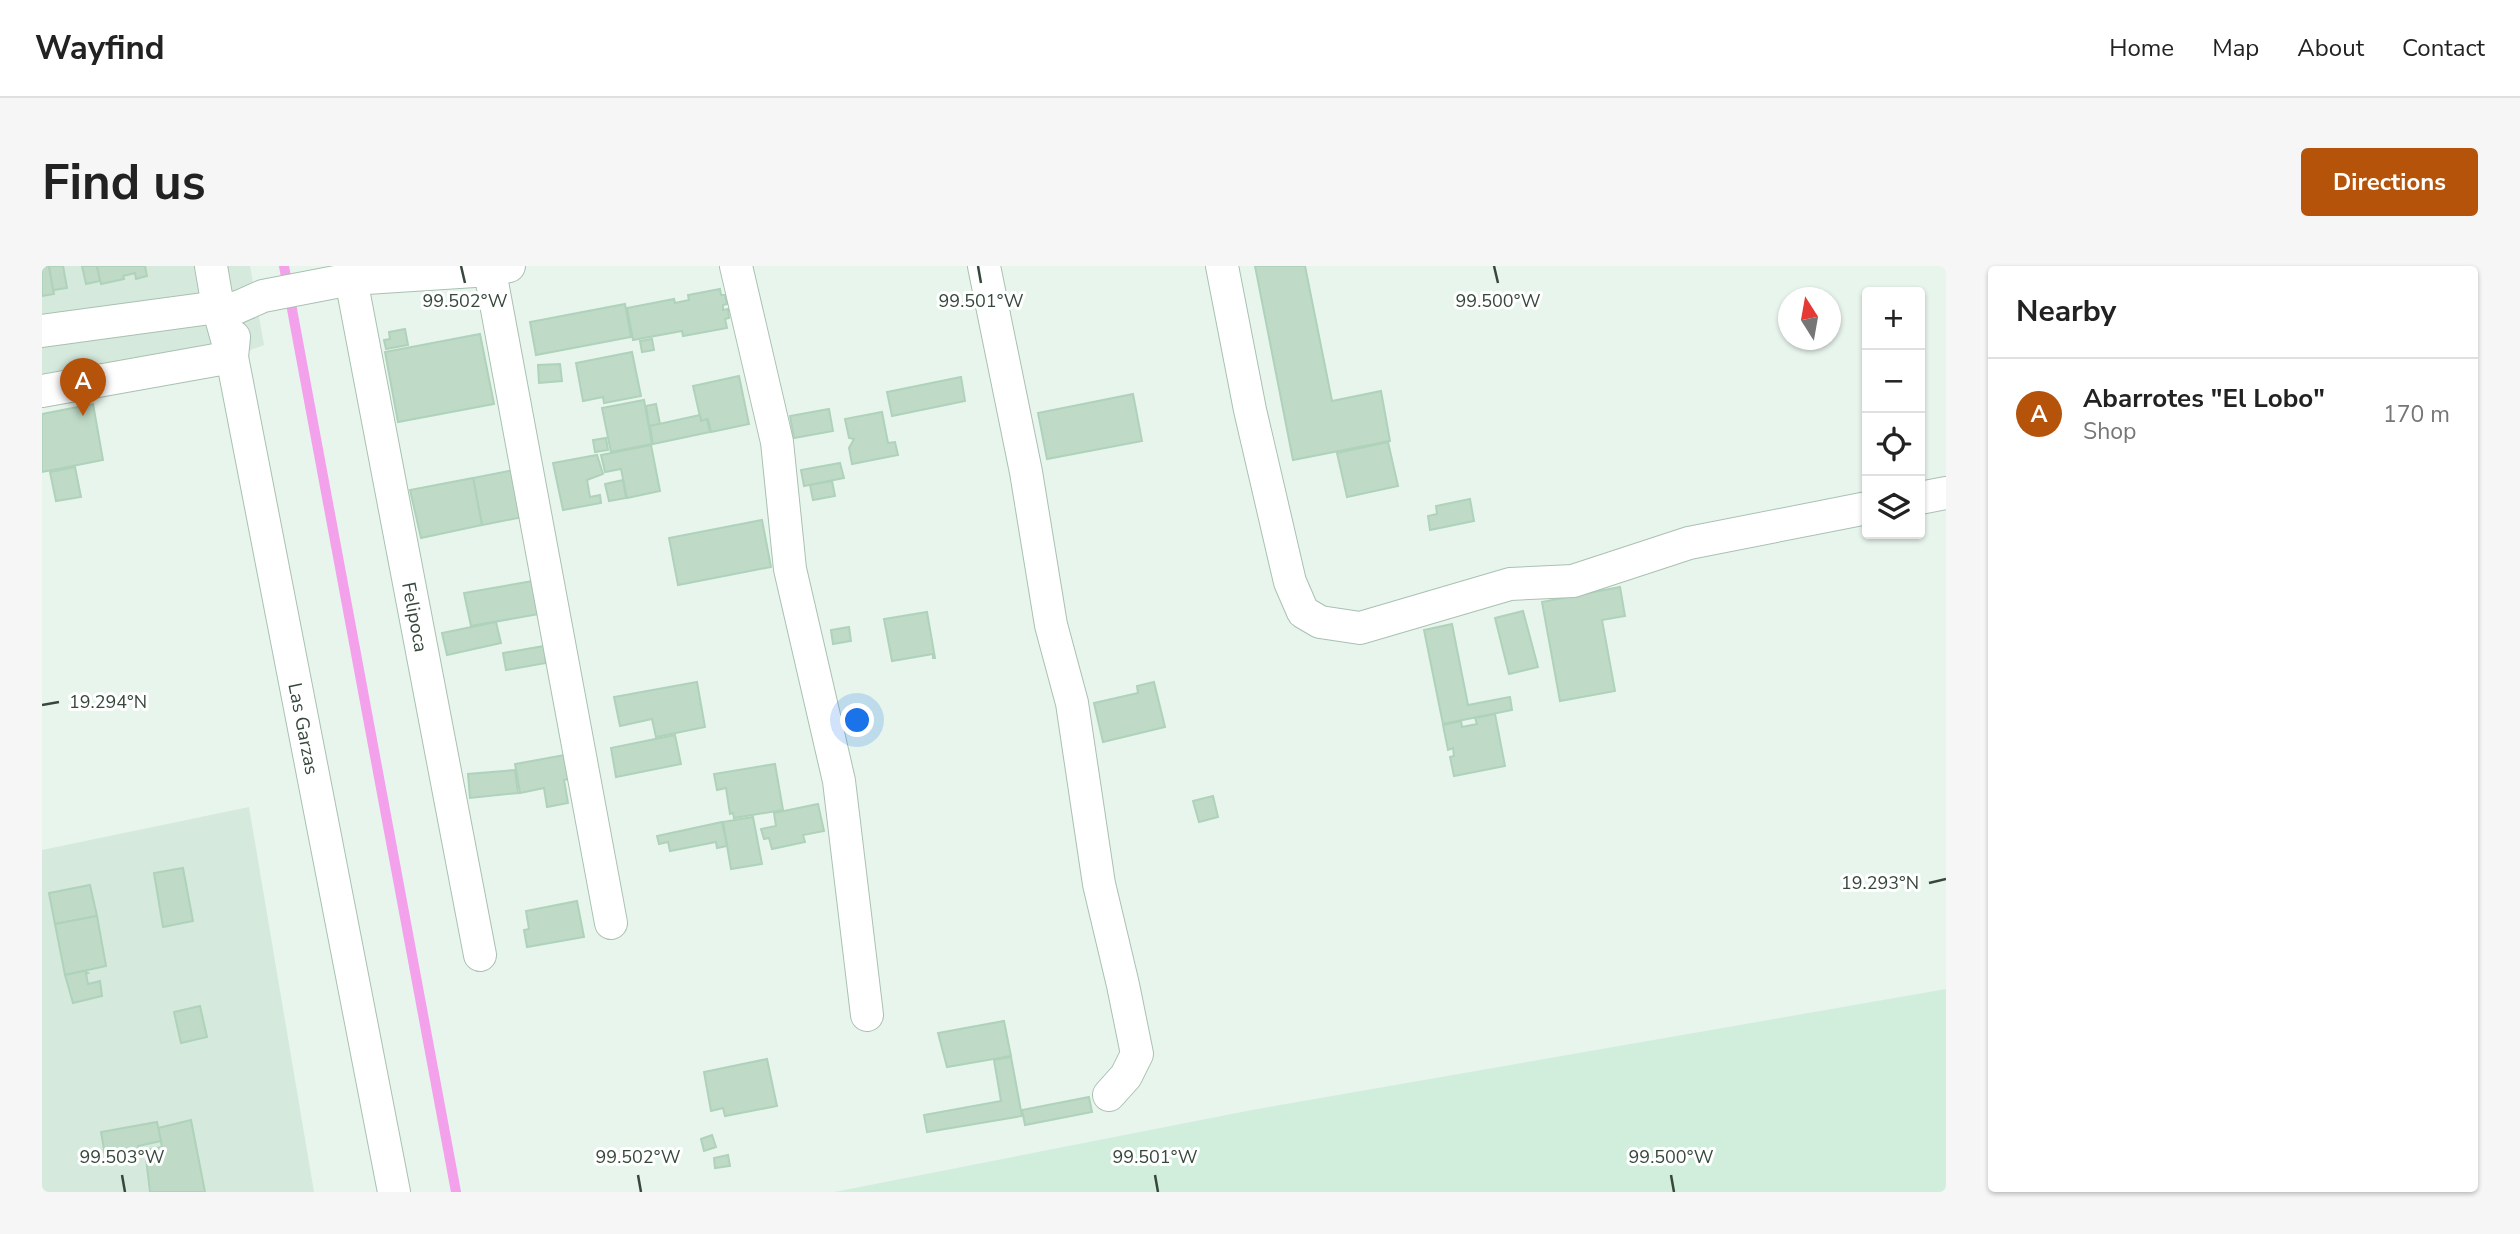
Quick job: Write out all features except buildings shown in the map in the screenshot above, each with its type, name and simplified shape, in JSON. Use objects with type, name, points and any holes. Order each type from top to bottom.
[{"type":"street","points":[[211,266],[239,304]]},
{"type":"street","points":[[736,266],[777,442],[790,569],[839,780],[867,1015]]},
{"type":"street","points":[[984,266],[1026,472],[1051,625],[1072,703],[1099,884],[1137,1055],[1126,1076],[1109,1095]]},
{"type":"street","points":[[1222,266],[1250,410],[1290,582],[1303,612],[1320,622],[1360,628],[1510,584],[1573,581],[1689,544],[1862,509]]},
{"type":"street","points":[[42,331],[239,304],[343,276],[496,267],[611,923]]},
{"type":"street","name":"Felipoca","points":[[343,276],[480,955]]},
{"type":"street","name":"Las Garzas","points":[[239,304],[232,357],[394,1192]]},
{"type":"street","points":[[42,391],[232,357]]},
{"type":"street","points":[[1925,497],[1946,493]]},
{"type":"shaded area","points":[[42,266],[250,266],[264,345],[232,357],[42,397]]},
{"type":"shaded area","points":[[249,807],[314,1192],[42,1192],[42,850]]},
{"type":"shaded area","points":[[1946,989],[1946,1192],[834,1192],[1252,1110]]},
{"type":"waterway","points":[[284,266],[456,1192]]},
{"type":"place","name":"Abarrotes \"El Lobo\"","points":[[83,416]]}]
